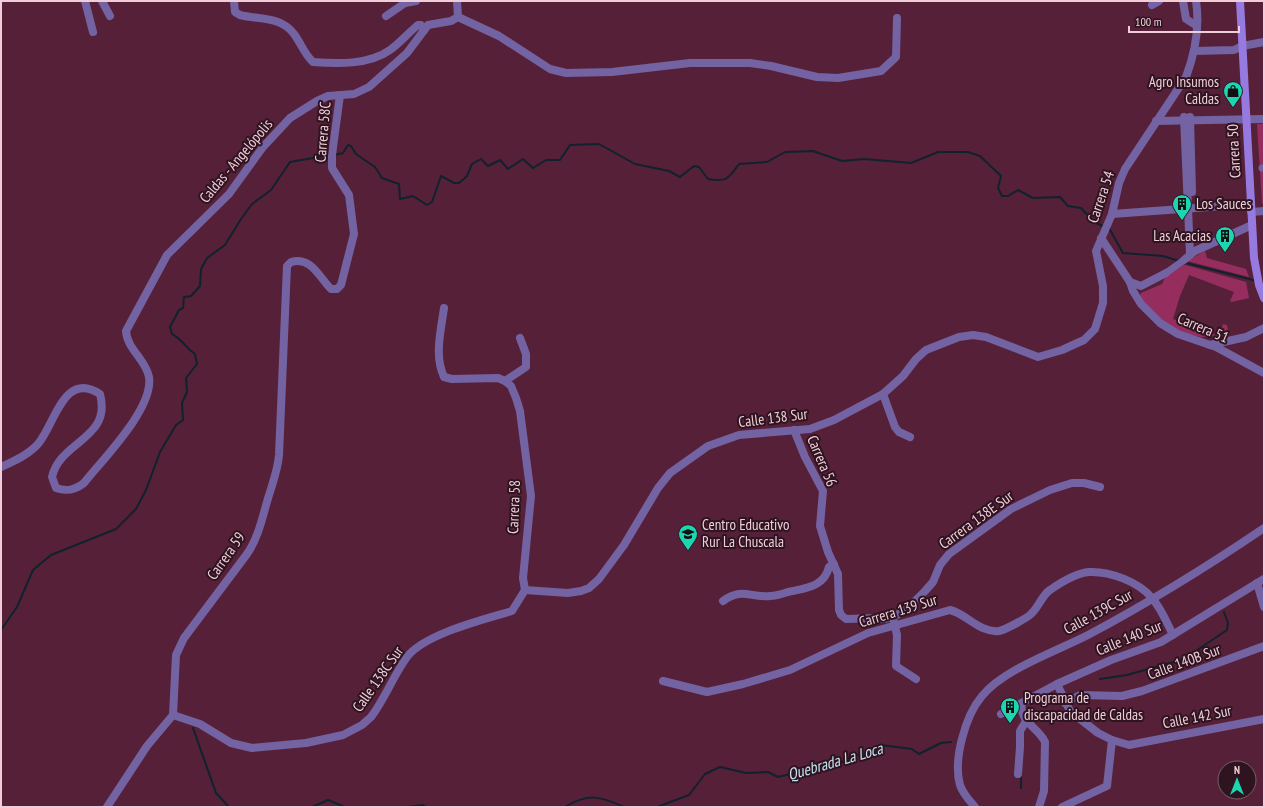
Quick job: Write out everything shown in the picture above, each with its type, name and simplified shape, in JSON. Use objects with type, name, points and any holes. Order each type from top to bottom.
[{"type":"main road","name":"Carrera 50","points":[[1240,1],[1252,225],[1256,272],[1264,298]]},
{"type":"street","points":[[85,1],[93,32]]},
{"type":"street","points":[[102,1],[110,16]]},
{"type":"street","points":[[234,1],[235,12],[240,15],[275,20],[284,23],[294,34],[304,52],[313,62],[351,63],[376,57],[389,51],[418,25],[421,25],[424,30],[430,24],[451,21],[458,17]]},
{"type":"street","points":[[386,16],[405,3],[416,1]]},
{"type":"street","points":[[456,1],[458,17]]},
{"type":"street","points":[[1183,1],[1186,19],[1197,26]]},
{"type":"street","name":"Carrera 54","points":[[1038,357],[1062,350],[1084,340],[1095,328],[1104,294],[1096,251],[1110,218],[1119,183],[1125,169],[1186,77],[1194,51],[1197,26],[1196,1]]},
{"type":"street","points":[[458,17],[499,36],[550,69],[566,73],[612,72],[690,63],[750,63],[771,66],[817,77],[838,78],[880,71],[896,57],[897,18]]},
{"type":"street","name":"Caldas - Angelópolis","points":[[1,467],[30,452],[39,443],[64,400],[74,390],[83,388],[93,390],[100,394],[103,404],[100,422],[56,464],[52,477],[56,488],[62,490],[74,489],[84,483],[139,415],[145,400],[149,385],[148,371],[128,342],[126,331],[167,255],[229,194],[263,146],[290,118],[328,96],[354,94],[369,87],[407,53],[424,30]]},
{"type":"street","points":[[1194,51],[1234,50],[1242,46],[1264,42]]},
{"type":"street","name":"Carrera 58C","points":[[287,266],[291,262],[301,261],[315,268],[331,289],[337,289],[341,285],[354,229],[348,195],[332,168],[332,155],[340,96]]},
{"type":"street","points":[[1158,119],[1264,120]]},
{"type":"street","points":[[1187,119],[1190,208],[1187,257]]},
{"type":"street","points":[[1110,218],[1190,208],[1251,208],[1264,211]]},
{"type":"street","points":[[1130,282],[1141,286],[1166,273],[1187,257],[1252,225]]},
{"type":"street","name":"Carrera 51","points":[[1103,234],[1141,304],[1160,323],[1178,334],[1210,345],[1264,373]]},
{"type":"street","name":"Carrera 59","points":[[173,715],[176,655],[184,638],[194,623],[254,544],[278,469],[281,441],[281,385],[287,266]]},
{"type":"street","points":[[444,308],[438,353],[439,367],[444,377],[452,379],[498,378],[505,381],[526,367],[526,354],[520,338]]},
{"type":"street","points":[[1210,345],[1246,337],[1264,328]]},
{"type":"street","name":"Calle 138 Sur","points":[[524,590],[568,593],[581,592],[589,588],[599,579],[624,545],[658,488],[670,473],[708,446],[739,435],[810,429],[834,420],[884,394],[903,376],[916,359],[926,350],[959,337],[973,335],[986,337],[1038,357]]},
{"type":"street","name":"Carrera 58","points":[[505,381],[511,386],[520,411],[529,475],[530,496],[523,578],[524,590]]},
{"type":"street","points":[[884,394],[895,427],[899,432],[910,437]]},
{"type":"street","name":"Carrera 56","points":[[794,430],[805,457],[823,491],[820,526],[838,574],[839,610],[843,618]]},
{"type":"street","name":"Carrera 138E Sur","points":[[843,618],[884,619],[893,617],[906,610],[925,592],[933,582],[940,565],[949,554],[1011,508],[1050,490],[1072,483],[1084,483],[1100,487]]},
{"type":"street","name":"Calle 139C Sur","points":[[975,807],[964,793],[960,785],[958,763],[963,735],[981,696],[998,681],[1013,671],[1087,635],[1228,552],[1264,528]]},
{"type":"street","points":[[723,601],[739,593],[770,596],[810,588],[821,581],[827,574],[829,567],[834,564]]},
{"type":"street","name":"Carrera 139 Sur","points":[[663,681],[707,692],[743,684],[790,670],[868,633],[950,610],[958,612],[974,624],[991,630],[1001,631],[1031,614],[1049,590],[1081,574],[1089,572],[1125,579],[1152,597]]},
{"type":"street","points":[[1260,581],[1264,607]]},
{"type":"street","name":"Calle 140 Sur","points":[[1001,714],[1057,684],[1111,660],[1161,642],[1260,581]]},
{"type":"street","name":"Calle 138C Sur","points":[[173,715],[200,724],[231,743],[252,748],[306,743],[343,735],[362,725],[371,717],[408,655],[446,632],[469,623],[512,611],[524,590]]},
{"type":"street","points":[[1152,597],[1173,635]]},
{"type":"street","points":[[893,617],[897,635],[896,666],[916,679]]},
{"type":"street","name":"Calle 140B Sur","points":[[1065,703],[1080,695],[1122,696],[1142,691],[1264,646]]},
{"type":"street","name":"Calle 142 Sur","points":[[1057,684],[1070,711],[1098,733],[1112,740],[1129,745],[1264,719]]},
{"type":"street","points":[[1022,703],[1022,713],[1026,721],[1045,742],[1044,791],[1038,807]]},
{"type":"street","points":[[107,807],[147,746],[173,715]]},
{"type":"street","points":[[1018,774],[1020,732],[1026,721]]},
{"type":"street","points":[[1062,807],[1107,786],[1112,740]]},
{"type":"shaded area","points":[[1257,124],[1264,124],[1264,205],[1262,203]]},
{"type":"shaded area","points":[[1205,251],[1207,258],[1246,269],[1249,277],[1187,261]]},
{"type":"shaded area","points":[[1182,264],[1246,282],[1249,298],[1232,302],[1230,301],[1234,292],[1189,275],[1180,296],[1173,319],[1219,336],[1223,324],[1227,325],[1229,336],[1201,337],[1183,333],[1159,320],[1140,297],[1141,293],[1162,284],[1167,273]]},
{"type":"waterway","points":[[334,155],[343,153],[348,145],[351,146],[356,154],[375,167],[382,178],[399,184],[400,199],[413,196],[427,205],[432,202],[441,176],[454,183],[459,183],[467,176],[472,164],[481,159],[488,166],[500,160],[508,169],[523,159],[533,168],[546,160],[560,160],[570,145],[599,144],[635,164],[669,171],[680,177],[694,166],[699,167],[708,179],[719,180],[723,180],[729,176],[739,164],[767,162],[785,152],[813,151],[842,161],[864,159],[911,163],[938,152],[968,152],[980,156],[1001,176],[998,188],[1002,196],[1008,196],[1018,190],[1033,198],[1060,197],[1068,206],[1081,208],[1094,222],[1105,227]]},
{"type":"waterway","points":[[1,630],[17,607],[33,570],[51,555],[116,529],[136,509],[146,490],[160,452],[176,425],[183,420],[182,403],[187,392],[186,378],[197,364],[195,354],[172,334],[170,327],[179,310],[183,308],[184,297],[191,296],[200,286],[201,269],[207,258],[225,245],[252,204],[271,190],[290,162],[330,155]]},
{"type":"waterway","points":[[1109,228],[1123,253],[1163,256],[1179,261]]},
{"type":"waterway","points":[[1186,263],[1257,281]]},
{"type":"waterway","points":[[1100,679],[1127,675],[1184,659],[1227,630],[1228,623],[1224,612]]},
{"type":"waterway","name":"Quebrada La Loca","points":[[193,728],[216,793],[229,807]]},
{"type":"waterway","name":"Quebrada La Loca","points":[[657,807],[689,795],[705,774],[720,767],[746,773],[768,772],[778,777],[846,761],[852,755],[866,755],[881,745],[912,749],[919,754],[941,743],[951,742]]},
{"type":"waterway","points":[[1021,774],[1021,788]]},
{"type":"waterway","name":"Quebrada La Loca","points":[[565,807],[587,798],[601,798],[624,807]]},
{"type":"waterway","name":"Quebrada La Loca","points":[[312,807],[328,800],[345,807]]},
{"type":"waterway","name":"Quebrada La Loca","points":[[407,807],[423,805],[426,807]]},
{"type":"place","name":"Agro Insumos Caldas","points":[[1233,108]]},
{"type":"place","name":"Los Sauces","points":[[1182,221]]},
{"type":"place","name":"Las Acacias","points":[[1225,253]]},
{"type":"place","name":"Centro Educativo Rur La Chuscala","points":[[688,551]]},
{"type":"place","name":"Programa de discapacidad de Caldas","points":[[1010,724]]}]
